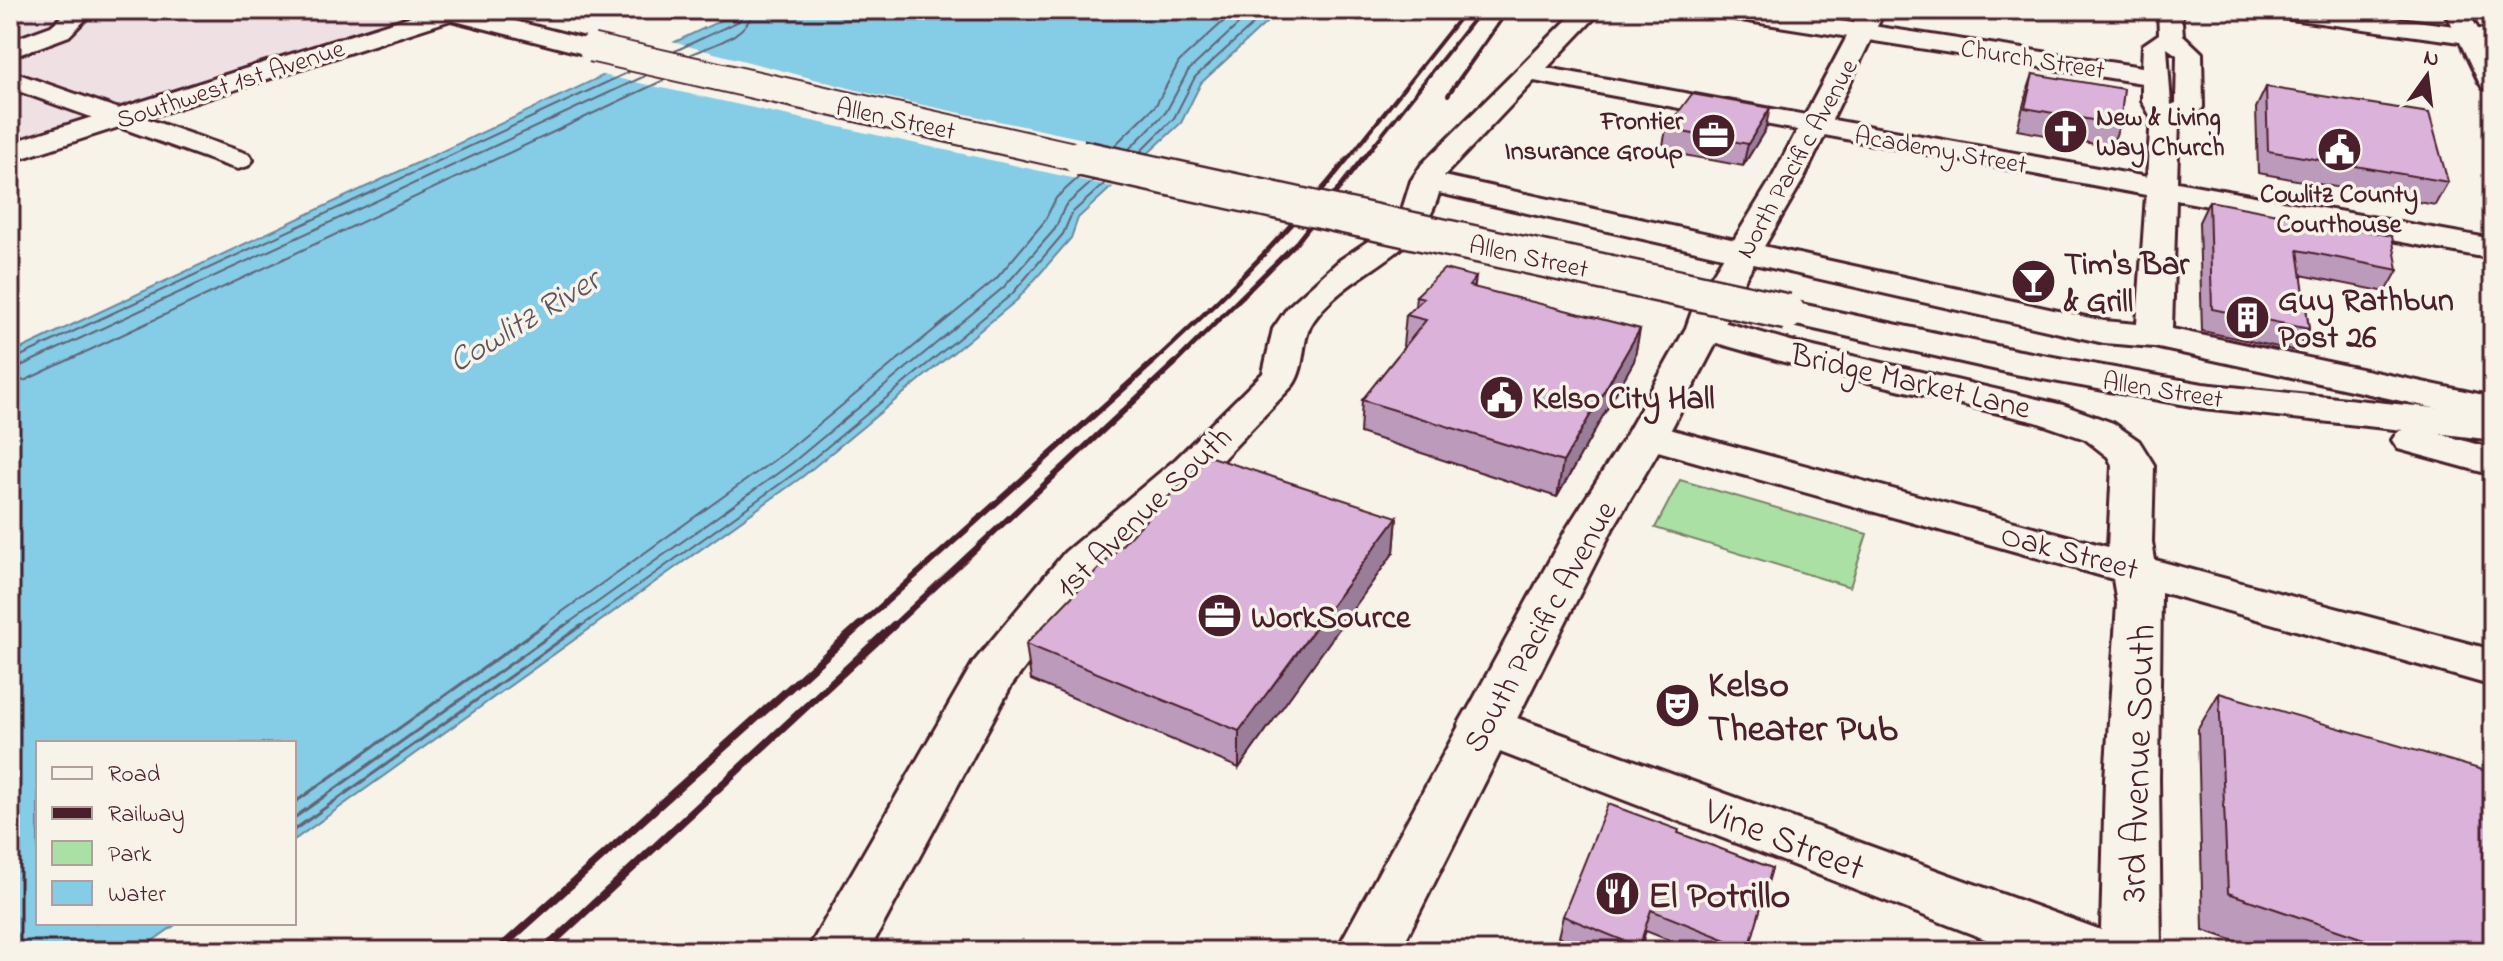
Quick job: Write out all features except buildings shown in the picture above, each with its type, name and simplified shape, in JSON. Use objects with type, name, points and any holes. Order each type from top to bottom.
[{"type":"main road","points":[[10,50],[60,31],[83,10]]},
{"type":"main road","name":"Allen Street","points":[[395,10],[451,11],[582,46],[829,104],[2110,381],[2291,407],[2493,427]]},
{"type":"main road","points":[[2276,10],[2481,38],[2493,82]]},
{"type":"main road","name":"Southwest 1st Avenue","points":[[10,153],[451,11]]},
{"type":"main road","name":"North Pacific Avenue","points":[[1709,316],[1869,21]]},
{"type":"main road","name":"South Pacific Avenue","points":[[1368,951],[1484,725],[1590,528],[1647,435],[1709,316]]},
{"type":"main road","points":[[2291,407],[2493,462]]},
{"type":"street","points":[[1426,181],[1441,160],[1531,73],[1590,10]]},
{"type":"street","name":"Church Street","points":[[1722,10],[1869,21],[2155,77]]},
{"type":"street","points":[[2165,117],[2189,107],[2190,53],[2171,37],[2169,10]]},
{"type":"street","points":[[2455,10],[2481,38]]},
{"type":"street","points":[[2154,336],[2165,117],[2155,101],[2155,45],[2171,37]]},
{"type":"street","name":"Academy Street","points":[[1531,73],[2493,249]]},
{"type":"street","points":[[10,79],[238,160]]},
{"type":"street","name":"1st Avenue South","points":[[837,951],[991,676],[1081,562],[1191,468],[1280,377],[1286,364],[1288,334],[1299,315],[1360,259],[1406,230],[1421,204],[1426,181]]},
{"type":"street","name":"Allen Street","points":[[1426,181],[2104,332],[2154,336],[2493,409]]},
{"type":"street","name":"Bridge Market Lane","points":[[1709,316],[1797,354],[2049,413],[2081,423],[2113,440]]},
{"type":"street","name":"Oak Street","points":[[1647,435],[2493,668]]},
{"type":"street","name":"3rd Avenue South","points":[[2113,440],[2125,450],[2133,465],[2130,542],[2140,604],[2132,779],[2131,951]]},
{"type":"street","name":"Vine Street","points":[[1484,725],[2086,951]]},
{"type":"shaded area","points":[[10,10],[429,10],[10,142]]},
{"type":"green space","points":[[1680,480],[1867,534],[1850,587],[1655,528]]},
{"type":"water","name":"Cowlitz River","points":[[743,10],[1280,10],[1201,83],[1181,123],[1078,218],[1071,238],[1017,300],[802,477],[296,839],[296,741],[36,741],[36,925],[175,925],[138,951],[10,951],[10,354]]},
{"type":"pier","points":[[668,41],[876,95],[1155,154],[1118,188],[598,74]]},
{"type":"railway","points":[[1347,160],[1466,10]]},
{"type":"railway","points":[[1362,160],[1481,10]]},
{"type":"railway","points":[[1448,95],[1508,10]]},
{"type":"railway","points":[[1150,365],[1253,266],[1348,158]]},
{"type":"railway","points":[[1173,365],[1297,242],[1363,158]]},
{"type":"railway","points":[[858,627],[1152,363]]},
{"type":"railway","points":[[892,627],[1175,363]]},
{"type":"railway","points":[[497,951],[860,625]]},
{"type":"railway","points":[[543,951],[894,625]]},
{"type":"place","name":"New & Living Way Church","points":[[2065,131]]},
{"type":"place","name":"Frontier Insurance Group","points":[[1714,135]]},
{"type":"place","name":"Cowlitz County Courthouse","points":[[2339,150]]},
{"type":"place","name":"Tim's Bar & Grill","points":[[2033,281]]},
{"type":"place","name":"Guy Rathbun Post 26","points":[[2247,317]]},
{"type":"place","name":"Kelso City Hall","points":[[1501,397]]},
{"type":"place","name":"WorkSource","points":[[1220,616]]},
{"type":"place","name":"Kelso Theater Pub","points":[[1677,705]]},
{"type":"place","name":"El Potrillo","points":[[1617,894]]}]
